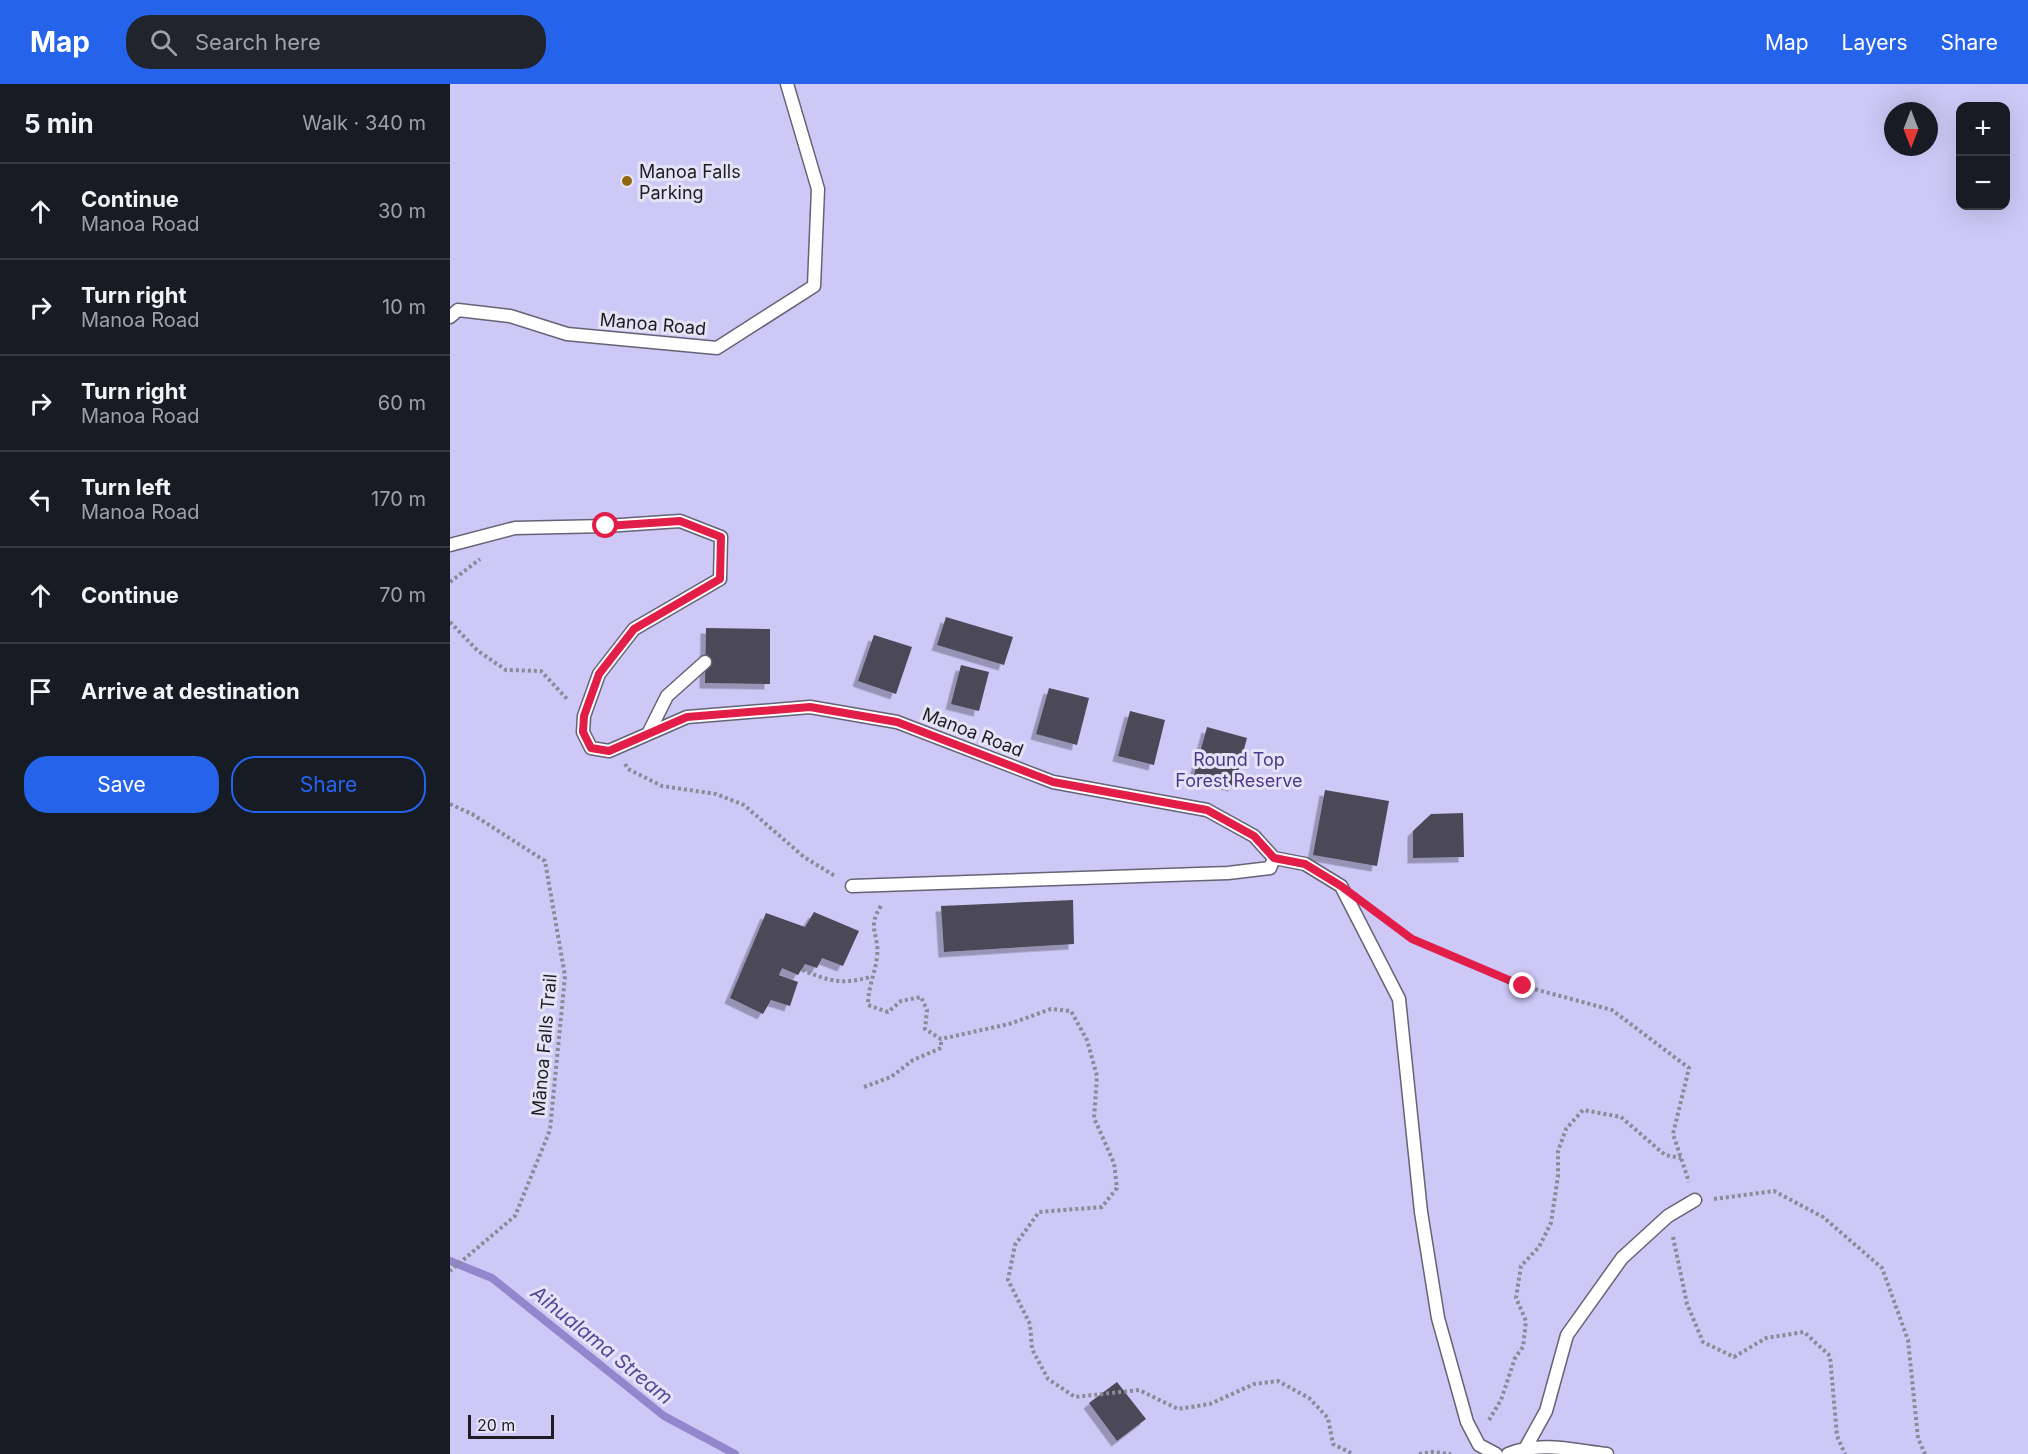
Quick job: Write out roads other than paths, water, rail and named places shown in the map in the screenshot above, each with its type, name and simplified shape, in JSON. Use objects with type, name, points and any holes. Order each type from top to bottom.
[{"type":"lane","name":"Manoa Road","points":[[450,317],[458,310],[510,316],[567,334],[717,348],[814,286],[818,189],[787,84]]},
{"type":"lane","name":"Manoa Road","points":[[450,544],[515,528],[606,526],[680,521],[721,537],[720,579],[634,629],[599,674],[584,716],[583,732],[591,748],[609,751],[687,717],[810,707],[897,722],[1053,782],[1207,810],[1254,836],[1274,858]]},
{"type":"lane","points":[[648,734],[667,696],[705,662]]},
{"type":"lane","points":[[852,886],[1228,873],[1270,868],[1274,858],[1305,864],[1341,886],[1399,999],[1421,1212],[1438,1318],[1467,1422],[1479,1445],[1496,1454]]},
{"type":"lane","points":[[1526,1447],[1546,1411],[1567,1335],[1622,1258],[1668,1216],[1694,1201]]},
{"type":"lane","points":[[1508,1454],[1526,1447],[1546,1446],[1607,1454]]},
{"type":"waterway","name":"Aihualama Stream","points":[[450,1261],[492,1278],[664,1416],[735,1454]]},
{"type":"place","name":"Manoa Falls Parking","points":[[627,181]]},
{"type":"park label","name":"Round Top Forest Reserve","points":[[1239,769]]}]
